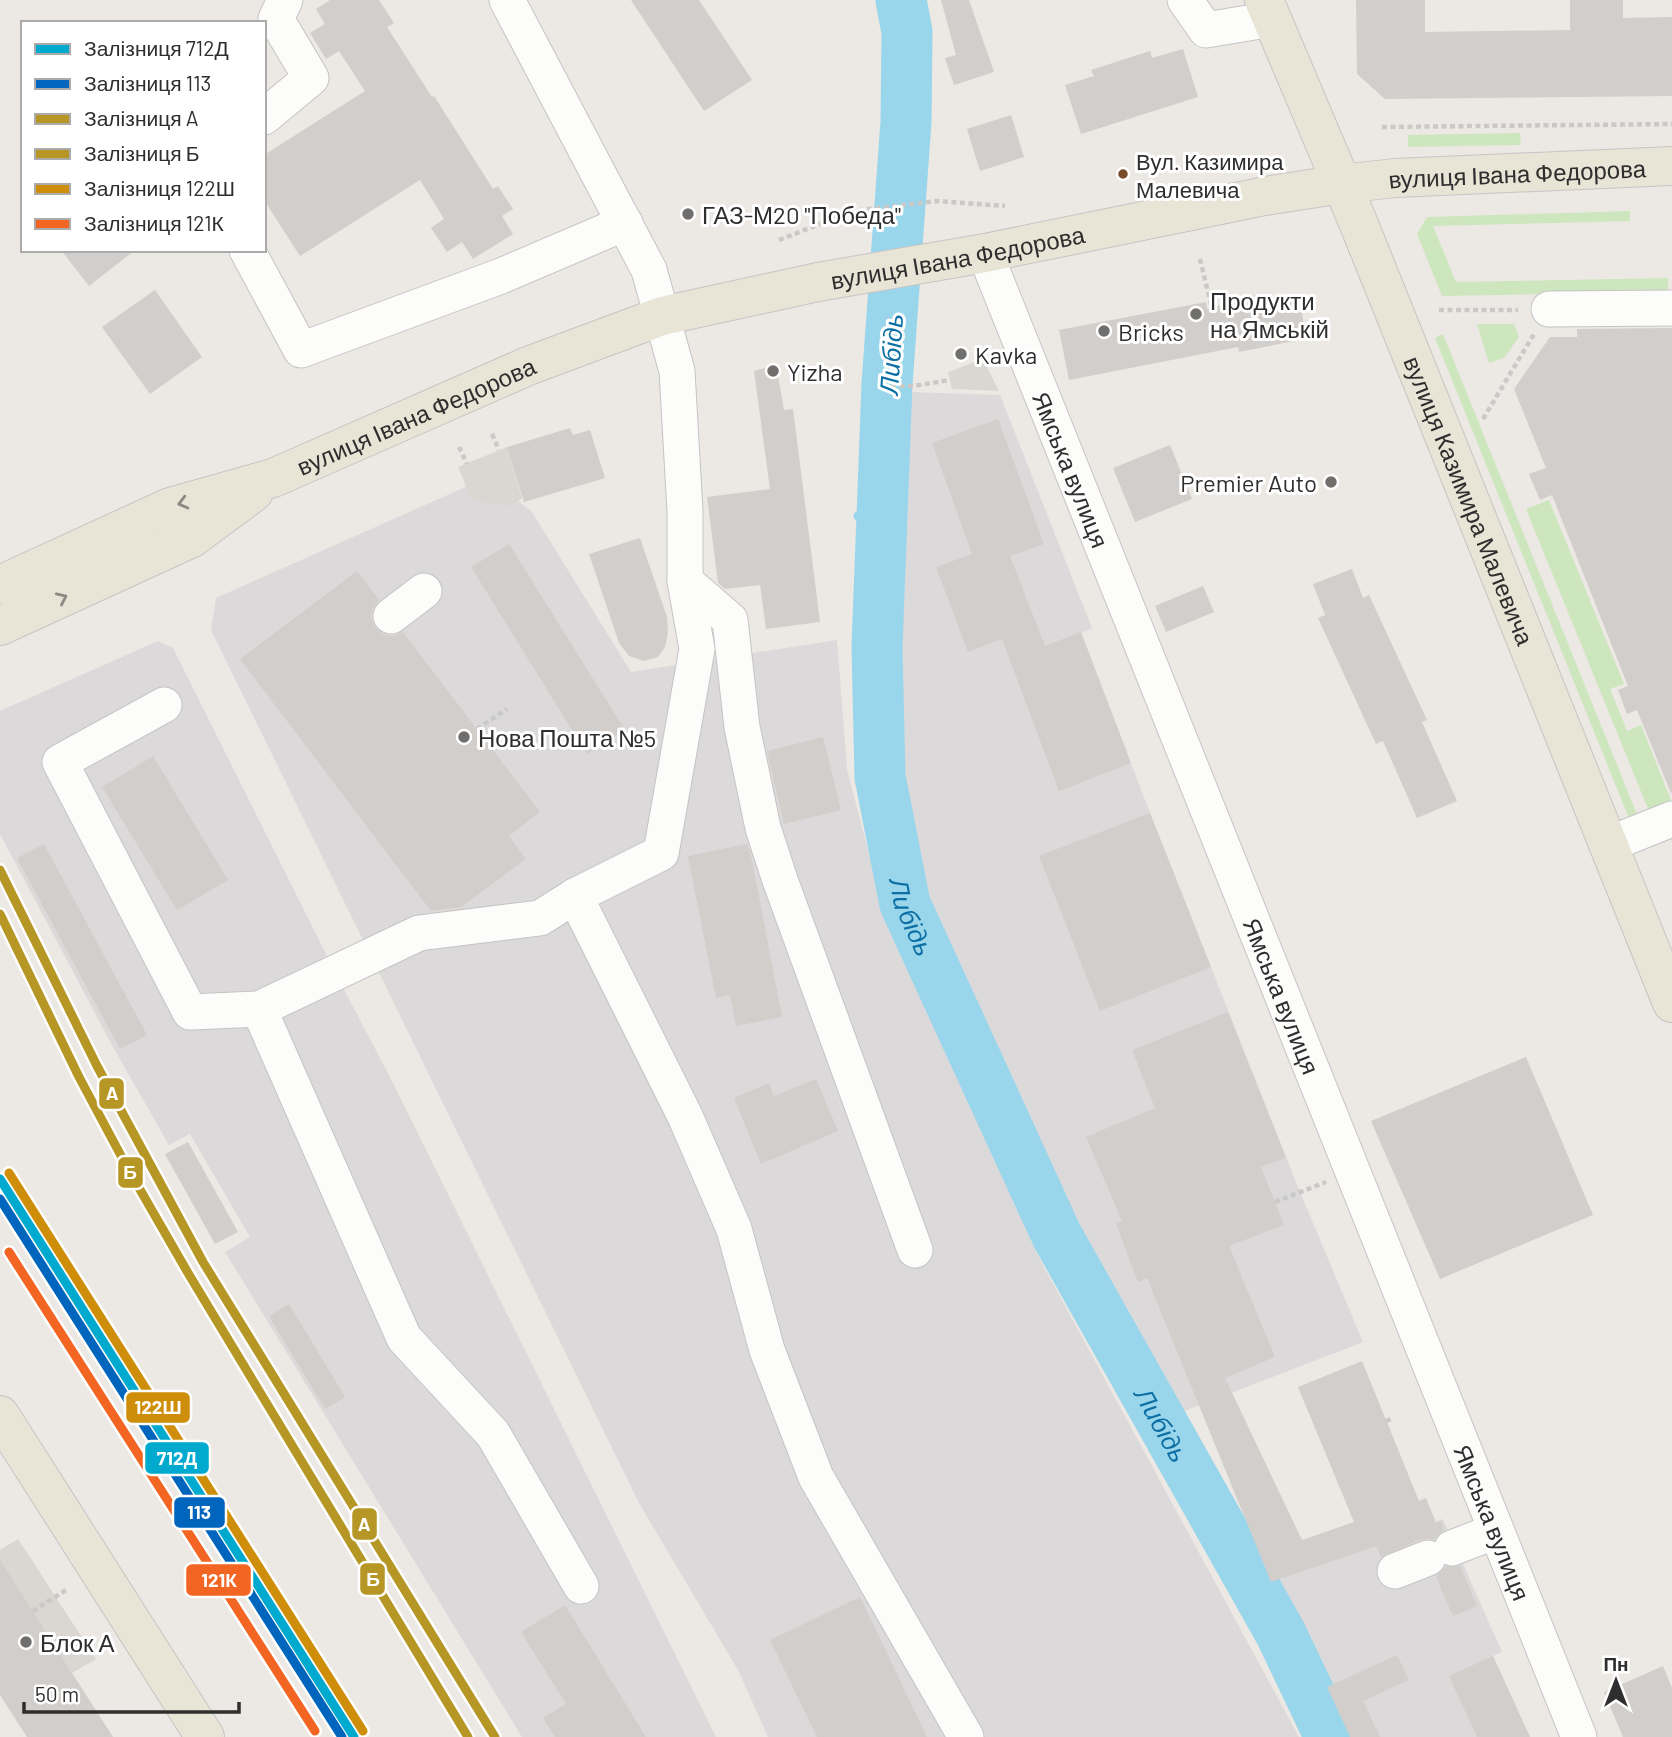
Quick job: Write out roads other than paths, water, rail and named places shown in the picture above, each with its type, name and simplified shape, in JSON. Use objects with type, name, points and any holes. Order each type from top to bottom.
[{"type":"main road","name":"вулиця Казимира Малевича","points":[[1268,9],[1342,184],[1672,1003]]},
{"type":"main road","name":"вулиця Івана Федорова","points":[[0,585],[170,507],[273,478],[528,366],[662,316],[817,282],[1342,184],[1485,173],[1672,166]]},
{"type":"main road","name":"вулиця Івана Федорова","points":[[0,626],[192,538],[273,478]]},
{"type":"main road","points":[[0,1415],[205,1737]]},
{"type":"street","points":[[266,115],[311,78],[276,19],[285,0]]},
{"type":"street","points":[[164,705],[60,762],[190,1013],[259,1009],[419,933],[540,918],[575,896],[662,853],[698,649],[685,581],[685,510],[677,371],[649,270],[507,0]]},
{"type":"street","points":[[1185,0],[1206,30],[1268,9]]},
{"type":"street","points":[[248,252],[301,350],[501,276],[625,223]]},
{"type":"street","name":"Ямська вулиця","points":[[966,256],[1579,1737]]},
{"type":"street","points":[[1549,309],[1672,308]]},
{"type":"street","points":[[685,581],[730,621],[742,727],[763,828],[915,1250]]},
{"type":"street","points":[[391,616],[424,591]]},
{"type":"street","points":[[1607,845],[1672,819]]},
{"type":"street","points":[[575,896],[685,1116],[734,1228],[767,1350],[816,1477],[966,1737]]},
{"type":"street","points":[[259,1009],[404,1338],[493,1434],[580,1586]]},
{"type":"street","points":[[1395,1571],[1496,1531]]},
{"type":"waterway","name":"Либідь","points":[[901,0],[907,32],[906,122],[887,384],[877,647],[880,777],[905,904],[1057,1236],[1281,1634],[1330,1737]]},
{"type":"waterway","points":[[858,516],[882,506]]},
{"type":"rail line","name":"A","points":[[0,870],[97,1066],[203,1262],[495,1737]]},
{"type":"rail line","name":"Б","points":[[0,914],[79,1077],[127,1167],[468,1737]]},
{"type":"rail line","name":"122Ш","points":[[9,1173],[363,1731]]},
{"type":"rail line","name":"712Д","points":[[0,1179],[354,1737]]},
{"type":"rail line","name":"113","points":[[0,1199],[342,1737]]},
{"type":"rail line","name":"121К","points":[[9,1252],[315,1731]]},
{"type":"place","name":"Вул. Казимира Малевича","points":[[1123,174]]},
{"type":"place","name":"ГАЗ-М20 \"Победа\"","points":[[688,214]]},
{"type":"place","name":"Продукти на Ямській","points":[[1196,314]]},
{"type":"place","name":"Bricks","points":[[1104,331]]},
{"type":"place","name":"Kavka","points":[[961,354]]},
{"type":"place","name":"Yizha","points":[[773,371]]},
{"type":"place","name":"Premier Auto","points":[[1331,482]]},
{"type":"place","name":"Нова Пошта №5","points":[[464,737]]},
{"type":"place","name":"Блок А","points":[[26,1642]]}]
